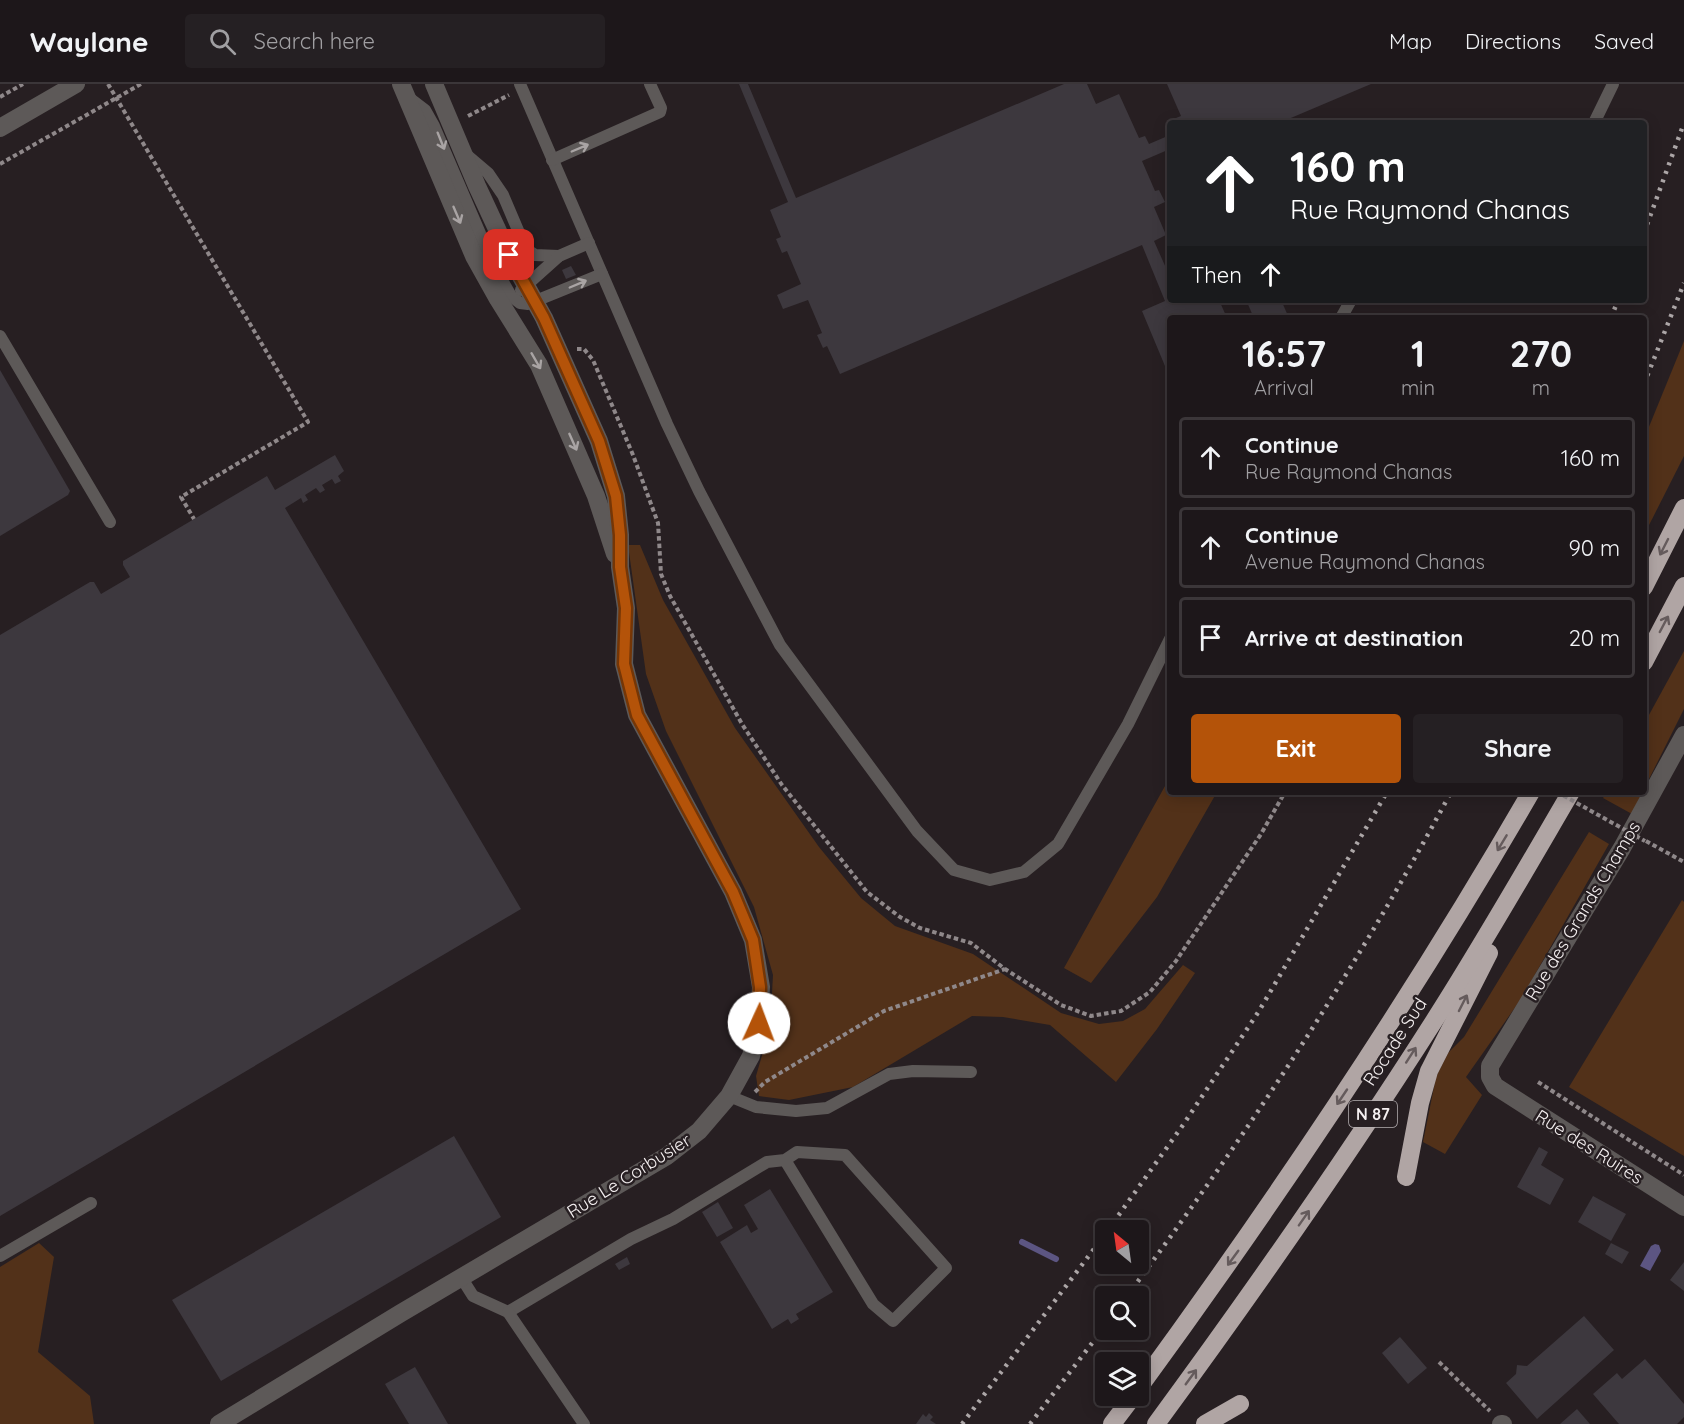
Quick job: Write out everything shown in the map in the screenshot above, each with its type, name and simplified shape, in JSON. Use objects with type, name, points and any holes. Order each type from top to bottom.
[{"type":"highway","points":[[1647,581],[1684,508]]},
{"type":"highway","points":[[1647,656],[1684,586]]},
{"type":"highway","name":"Rocade Sud","points":[[1149,1374],[1238,1251],[1352,1081],[1451,926],[1529,795]]},
{"type":"highway","name":"Rocade Sud","points":[[1156,1424],[1318,1197],[1409,1060],[1490,931],[1570,795]]},
{"type":"highway","name":"N 87","points":[[1406,1177],[1420,1103],[1429,1071],[1570,795]]},
{"type":"highway","points":[[1205,1424],[1240,1404]]},
{"type":"highway","points":[[1112,1424],[1126,1406]]},
{"type":"street","points":[[0,129],[76,84]]},
{"type":"street","points":[[434,84],[509,255],[521,293],[535,302],[544,318],[599,441],[617,506],[620,567]]},
{"type":"street","points":[[404,90],[474,256],[539,365],[596,496],[620,567]]},
{"type":"street","name":"Rue Le Corbusier","points":[[219,1424],[461,1277],[667,1156],[738,1100],[759,1023],[760,987],[753,940],[733,892],[637,715],[624,664],[626,608],[620,567]]},
{"type":"street","name":"Rue des Grands Champs","points":[[1495,1086],[1490,1077],[1490,1066],[1622,848],[1684,735]]},
{"type":"street","name":"Rue des Ruires","points":[[1495,1086],[1684,1207]]},
{"type":"lane","points":[[552,160],[660,112],[661,108],[650,84]]},
{"type":"lane","points":[[1595,120],[1613,84]]},
{"type":"lane","points":[[521,86],[699,491],[780,645],[917,831],[954,870],[990,880],[1024,872],[1058,844],[1128,724],[1167,645]]},
{"type":"lane","points":[[404,90],[425,110],[434,126],[494,266],[511,296],[521,293],[559,256],[589,243]]},
{"type":"lane","points":[[460,145],[472,161],[488,173],[503,195],[526,249],[535,255],[559,256]]},
{"type":"lane","points":[[494,266],[502,278],[508,280],[512,278],[514,272],[509,255]]},
{"type":"lane","points":[[535,302],[602,274]]},
{"type":"lane","points":[[513,323],[521,293]]},
{"type":"lane","points":[[0,336],[110,522]]},
{"type":"lane","points":[[738,1100],[756,1107],[796,1111],[827,1108],[889,1074],[914,1071],[971,1072]]},
{"type":"lane","points":[[508,1312],[631,1239],[673,1219],[767,1162],[785,1160],[797,1152],[845,1155],[946,1268],[893,1321],[873,1304],[785,1160]]},
{"type":"lane","points":[[0,1256],[91,1203]]},
{"type":"lane","points":[[461,1277],[473,1296],[508,1312],[584,1424]]},
{"type":"path","points":[[0,97],[23,84]]},
{"type":"path","points":[[108,84],[308,422],[181,497],[194,519]]},
{"type":"path","points":[[0,164],[141,84]]},
{"type":"path","points":[[465,118],[521,86]]},
{"type":"path","points":[[576,349],[584,349],[593,360],[633,455],[658,523],[661,574],[670,597],[742,724],[782,785],[867,892],[900,917],[921,928],[971,943],[1005,969],[1060,1005],[1091,1016],[1121,1011],[1150,992],[1176,961],[1261,834],[1283,795]]},
{"type":"path","points":[[1562,795],[1684,862]]},
{"type":"path","points":[[738,1100],[884,1011],[1005,969]]},
{"type":"path","points":[[1538,1083],[1684,1174]]},
{"type":"path","points":[[1439,1362],[1502,1424]]},
{"type":"shaded area","points":[[1684,341],[1684,456],[1647,529],[1647,432]]},
{"type":"shaded area","points":[[628,545],[640,545],[663,600],[735,728],[819,847],[861,898],[895,926],[973,954],[1061,1013],[1099,1024],[1123,1021],[1145,1009],[1183,965],[1195,973],[1157,1029],[1116,1082],[1050,1025],[1003,1017],[972,1016],[853,1087],[789,1100],[759,1096],[756,1076],[770,1028],[773,975],[754,907],[666,731],[646,674]]},
{"type":"shaded area","points":[[1684,651],[1684,709],[1647,783],[1647,719]]},
{"type":"shaded area","points":[[1167,782],[1167,795],[1215,795],[1157,897],[1091,983],[1064,968]]},
{"type":"shaded area","points":[[1605,795],[1642,795],[1632,814],[1603,798]]},
{"type":"shaded area","points":[[1589,832],[1609,844],[1521,999],[1466,1077],[1482,1095],[1445,1154],[1423,1142],[1436,1077],[1448,1053],[1464,1037]]},
{"type":"shaded area","points":[[1682,900],[1684,902],[1684,1156],[1569,1087]]},
{"type":"shaded area","points":[[39,1243],[54,1257],[38,1352],[90,1396],[94,1424],[0,1424],[0,1267]]},
{"type":"shaded area","points":[[1659,1245],[1661,1251],[1650,1271],[1640,1266],[1651,1246]]},
{"type":"building","points":[[739,84],[748,84],[796,198],[1064,84],[1087,84],[1096,104],[1119,94],[1139,138],[1145,136],[1149,144],[1167,136],[1167,150],[1142,161],[1155,191],[1159,190],[1165,202],[1154,207],[1166,235],[1154,241],[1167,268],[1167,303],[1220,303],[1226,315],[1167,315],[1167,371],[1142,311],[1165,301],[1142,245],[840,374],[827,346],[823,348],[817,335],[822,333],[808,300],[783,309],[777,295],[801,284],[787,251],[782,253],[776,239],[781,237],[770,210],[788,202]]},
{"type":"building","points":[[1167,84],[1371,84],[1286,120],[1177,120],[1176,118],[1181,116]]},
{"type":"building","points":[[571,266],[576,275],[566,279],[562,270]]},
{"type":"building","points":[[1247,303],[1282,303],[1288,315],[1253,315]]},
{"type":"building","points":[[0,370],[70,491],[68,495],[0,536]]},
{"type":"building","points":[[335,455],[344,471],[338,476],[341,481],[335,484],[332,479],[322,485],[325,490],[320,493],[316,488],[305,495],[308,500],[303,503],[301,498],[285,508],[521,909],[0,1216],[0,635],[90,582],[94,582],[101,594],[130,577],[123,561],[267,476],[275,490]]},
{"type":"building","points":[[454,1136],[501,1217],[221,1381],[172,1300]]},
{"type":"building","points":[[1539,1147],[1548,1152],[1541,1165],[1564,1179],[1550,1205],[1517,1187]]},
{"type":"building","points":[[770,1189],[833,1292],[796,1314],[799,1319],[791,1324],[788,1319],[772,1329],[720,1242],[747,1225],[751,1233],[758,1229],[744,1205]]},
{"type":"building","points":[[1593,1196],[1626,1214],[1611,1241],[1578,1222]]},
{"type":"building","points":[[718,1202],[733,1228],[717,1237],[702,1212]]},
{"type":"building","points":[[1611,1243],[1629,1252],[1622,1264],[1605,1254]]},
{"type":"building","points":[[627,1257],[630,1264],[619,1270],[615,1264]]},
{"type":"building","points":[[1684,1262],[1684,1291],[1670,1280]]},
{"type":"building","points":[[1584,1316],[1614,1350],[1537,1419],[1506,1383],[1516,1374],[1517,1365],[1527,1366]]},
{"type":"building","points":[[1400,1337],[1427,1368],[1408,1384],[1382,1353]]},
{"type":"building","points":[[1645,1359],[1684,1404],[1684,1417],[1677,1424],[1619,1424],[1593,1394],[1617,1373],[1622,1379]]},
{"type":"building","points":[[415,1367],[448,1424],[409,1424],[385,1384]]},
{"type":"building","points":[[1577,1409],[1590,1424],[1560,1424]]},
{"type":"building","points":[[929,1413],[933,1417],[930,1420],[936,1424],[916,1424],[923,1414],[926,1417]]},
{"type":"waterway","points":[[1022,1242],[1056,1259]]},
{"type":"railway","points":[[1647,225],[1684,123]]},
{"type":"railway","points":[[1647,376],[1684,283]]},
{"type":"railway","points":[[1612,315],[1617,303]]},
{"type":"railway","points":[[1115,1220],[1183,1125],[1259,1011],[1385,795]]},
{"type":"railway","points":[[1134,1286],[1257,1113],[1339,987],[1449,795]]},
{"type":"railway","points":[[962,1424],[1095,1248]]},
{"type":"railway","points":[[1030,1424],[1095,1339]]},
{"type":"route","points":[[509,255],[544,318],[599,441],[616,496],[620,567],[626,608],[624,664],[637,715],[733,892],[753,940],[760,987],[759,1023]]}]
